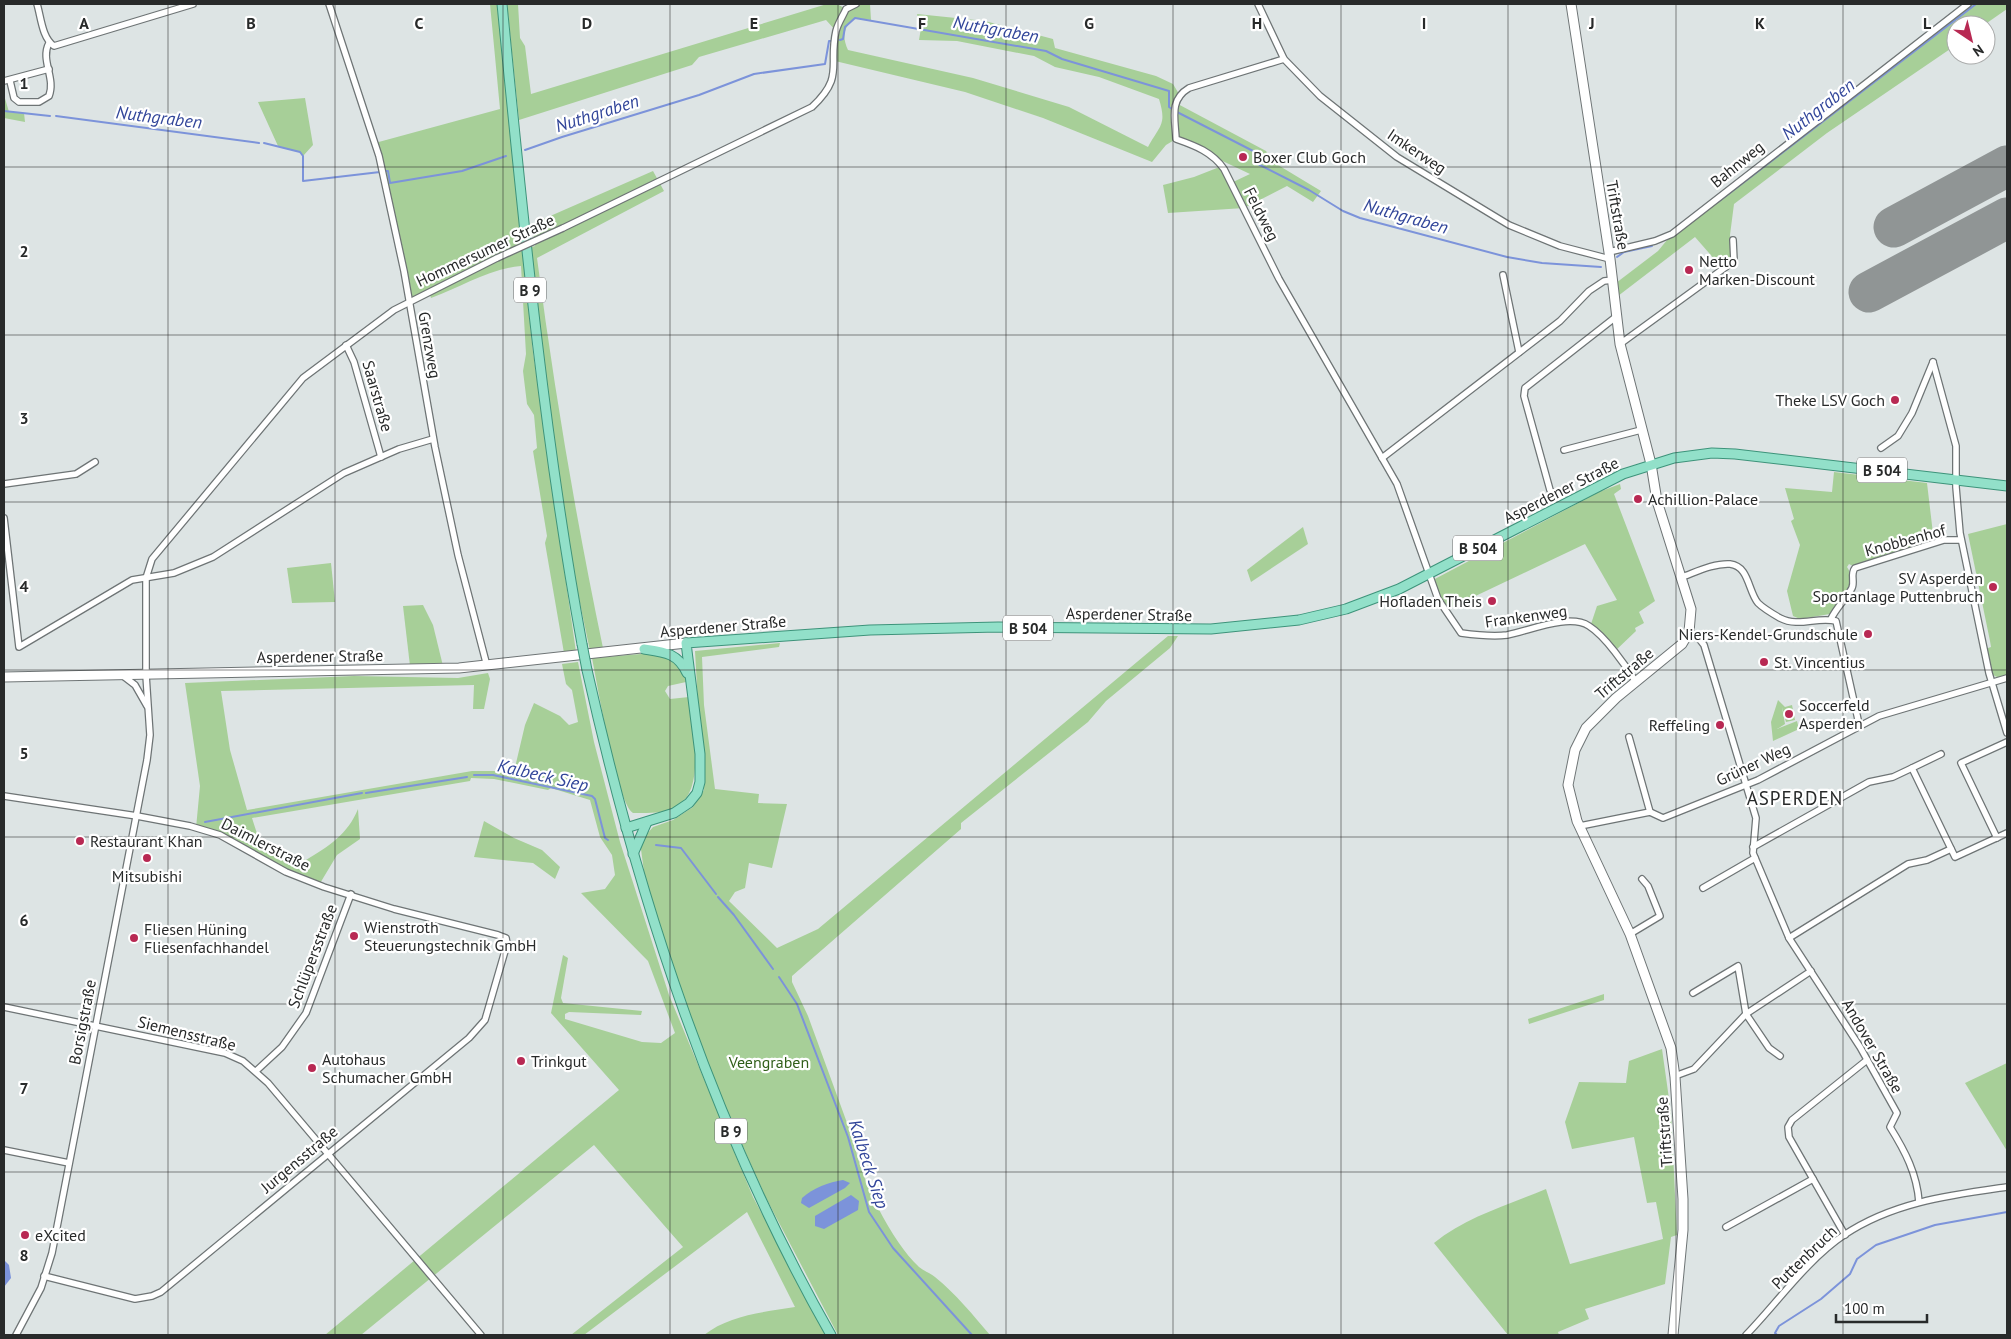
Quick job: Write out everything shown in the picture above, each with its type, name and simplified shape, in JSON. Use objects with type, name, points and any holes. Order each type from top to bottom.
[{"type":"main road","name":"B 9","points":[[502,4],[541,384],[560,517],[582,644],[626,828],[676,995],[704,1069],[776,1231],[831,1335]]},
{"type":"main road","name":"Asperdener Straße","points":[[686,643],[780,635],[914,629],[1170,630],[1248,627],[1294,621],[1346,609],[1388,594],[1430,574],[1594,487],[1651,464],[1694,455],[1735,454],[2007,486]]},
{"type":"main road","points":[[626,828],[683,808],[696,793],[700,782],[700,754],[686,643]]},
{"type":"main road","points":[[644,648],[676,656],[681,661],[691,680]]},
{"type":"main road","points":[[633,855],[647,822]]},
{"type":"street","points":[[37,4],[49,43],[45,52],[49,69],[50,93],[43,100],[24,103],[16,101],[7,81],[49,69]]},
{"type":"street","points":[[49,43],[54,46],[193,4]]},
{"type":"street","name":"Grenzweg","points":[[329,4],[379,156],[433,439],[458,555],[487,666]]},
{"type":"street","name":"Hommersumer Straße","points":[[146,675],[146,578],[152,558],[303,378],[346,345],[408,302],[812,107],[826,94],[832,79],[836,31],[846,9],[856,4]]},
{"type":"street","name":"Imkerweg","points":[[1258,4],[1284,59],[1311,88],[1397,157],[1509,225],[1560,246],[1610,256]]},
{"type":"street","name":"Triftstraße","points":[[1571,4],[1610,256],[1620,344],[1651,464],[1657,501],[1691,609],[1689,632],[1682,644],[1592,720],[1574,750],[1568,785],[1573,809],[1630,934],[1666,1030],[1675,1076],[1683,1224],[1673,1335]]},
{"type":"street","name":"Bahnweg","points":[[1610,256],[1672,234],[1968,4]]},
{"type":"street","name":"Feldweg","points":[[1284,59],[1189,88],[1179,94],[1174,105],[1176,139],[1202,149],[1216,158],[1224,170],[1279,279],[1382,458],[1407,506],[1430,574]]},
{"type":"street","points":[[1620,344],[1734,261],[1734,240]]},
{"type":"street","points":[[1503,275],[1519,352]]},
{"type":"street","points":[[1382,458],[1560,321],[1589,291],[1604,281],[1613,280]]},
{"type":"street","points":[[1554,495],[1550,490],[1524,393],[1525,388],[1617,316]]},
{"type":"street","name":"Saarstraße","points":[[346,345],[354,362],[381,457]]},
{"type":"street","points":[[1881,448],[1898,436],[1912,413],[1932,362],[1956,446],[1956,479],[1961,540],[1992,683],[2007,733]]},
{"type":"street","points":[[1564,450],[1641,430]]},
{"type":"street","points":[[4,518],[19,647],[132,580],[174,574],[213,557],[319,488],[381,457],[433,439]]},
{"type":"street","points":[[4,484],[76,474],[95,462]]},
{"type":"street","name":"Knobbenhof","points":[[1831,620],[1836,609],[1851,588],[1852,572],[1855,568],[1944,540],[1961,540]]},
{"type":"street","points":[[1682,577],[1710,567],[1729,564],[1738,567],[1743,573],[1759,604],[1779,618],[1795,623],[1836,621],[1859,724]]},
{"type":"street","name":"Frankenweg","points":[[1430,574],[1438,599],[1461,633],[1483,636],[1505,635],[1568,621],[1589,625],[1601,637],[1636,682]]},
{"type":"street","name":"Andover Straße","points":[[1689,632],[1697,636],[1704,645],[1756,818],[1753,847],[1755,858],[1789,938],[1860,1047],[1897,1114],[1890,1127],[1906,1154],[1920,1202]]},
{"type":"street","name":"Asperdener Straße","points":[[4,677],[487,666],[686,643]]},
{"type":"street","name":"Borsigstraße","points":[[122,675],[136,685],[148,707]]},
{"type":"street","name":"Borsigstraße","points":[[16,1335],[33,1305],[52,1253],[147,760],[150,735],[146,675]]},
{"type":"street","name":"Grüner Weg","points":[[1580,826],[1650,812],[1663,818],[1784,768],[1859,724],[1906,707],[2007,678]]},
{"type":"street","points":[[1629,737],[1650,812]]},
{"type":"street","points":[[1997,838],[1961,763],[2007,742]]},
{"type":"street","points":[[1753,847],[1869,782],[1893,777],[1941,754]]},
{"type":"street","points":[[1912,768],[1955,857],[2007,833]]},
{"type":"street","name":"Daimlerstraße","points":[[4,796],[190,826],[220,835],[286,872],[324,887],[394,908],[498,935],[506,938],[508,944]]},
{"type":"street","points":[[1789,938],[1908,864],[1927,860],[1951,849]]},
{"type":"street","points":[[1702,888],[1755,858]]},
{"type":"street","points":[[1630,934],[1660,916],[1648,886],[1642,879]]},
{"type":"street","name":"Schlüpersstraße","points":[[256,1071],[282,1047],[306,1012],[351,894]]},
{"type":"street","name":"Jurgensstraße","points":[[44,1276],[136,1299],[161,1292],[469,1038],[485,1020],[508,944]]},
{"type":"street","points":[[1693,994],[1738,966],[1746,1014],[1770,1048],[1780,1056]]},
{"type":"street","points":[[1675,1076],[1694,1069],[1746,1014],[1811,971]]},
{"type":"street","name":"Siemensstraße","points":[[4,1007],[224,1053],[243,1061],[256,1071],[481,1335]]},
{"type":"street","points":[[1844,1234],[1789,1137],[1790,1123],[1867,1060]]},
{"type":"street","points":[[4,1150],[69,1162]]},
{"type":"street","points":[[1726,1227],[1813,1179]]},
{"type":"street","name":"Puttenbruch","points":[[1746,1335],[1794,1282],[1844,1234],[1882,1214],[1920,1202],[2007,1187]]},
{"type":"green space","points":[[490,4],[497,4],[533,352],[576,652],[564,653],[545,543],[547,536],[533,451],[537,448],[534,415],[527,404],[523,371],[526,354],[521,266],[497,271],[431,298],[429,292],[408,302],[375,143],[500,109]]},
{"type":"green space","points":[[507,4],[518,4],[520,38],[525,46],[531,94],[827,4],[837,4],[846,9],[856,4],[870,4],[871,20],[855,18],[846,29],[844,37],[848,50],[973,78],[1069,107],[1148,147],[1161,125],[1162,114],[1159,99],[1099,77],[1055,67],[1034,56],[957,41],[919,40],[921,28],[917,14],[985,21],[1053,39],[1055,48],[1156,76],[1173,84],[1179,94],[1176,103],[1266,151],[1273,162],[1321,191],[1313,202],[1287,186],[1244,208],[1168,213],[1163,185],[1194,177],[1222,166],[1231,183],[1250,174],[1176,139],[1166,145],[1152,162],[1043,118],[965,92],[835,61],[836,31],[826,20],[699,57],[692,65],[519,120]]},
{"type":"green space","points":[[1968,4],[2007,4],[2007,9],[1996,17],[1996,15],[1954,15]]},
{"type":"green space","points":[[1946,21],[1946,52],[1827,133],[1734,204],[1730,235],[1734,261],[1723,269],[1695,237],[1618,296],[1616,283],[1658,251],[1672,234]]},
{"type":"green space","points":[[4,95],[9,112],[24,113],[25,122],[4,118]]},
{"type":"green space","points":[[305,98],[313,145],[303,156],[300,152],[278,146],[258,102]]},
{"type":"green space","points":[[653,171],[664,191],[537,258],[566,454],[603,648],[590,651],[576,584],[550,424],[531,247],[535,246],[532,224]]},
{"type":"green space","points":[[1834,472],[1927,483],[1934,542],[1853,566],[1849,564],[1847,567],[1851,579],[1849,585],[1830,614],[1800,619],[1793,616],[1787,591],[1800,545],[1791,521],[1794,519],[1785,488],[1832,492]]},
{"type":"green space","points":[[1620,484],[1621,489],[1614,494],[1655,601],[1639,612],[1644,623],[1635,628],[1636,631],[1614,652],[1590,627],[1597,606],[1617,600],[1585,544],[1446,610],[1431,581],[1599,492]]},
{"type":"green space","name":"SV Asperden Sportanlage Puttenbruch","points":[[2007,524],[2007,678],[2003,680],[1989,673],[1985,649],[1991,647],[1968,534]]},
{"type":"green space","points":[[1303,527],[1308,544],[1251,582],[1247,570]]},
{"type":"green space","points":[[331,563],[335,602],[292,603],[287,568]]},
{"type":"green space","points":[[423,605],[433,625],[443,666],[410,666],[403,606]]},
{"type":"green space","name":"Veengraben","points":[[1168,636],[1178,636],[1170,648],[1106,701],[1088,722],[961,823],[961,829],[792,976],[792,982],[808,1016],[854,1142],[863,1173],[888,1226],[898,1242],[919,1267],[935,1277],[950,1290],[990,1335],[838,1335],[766,1198],[729,1116],[681,993],[645,879],[640,842],[653,827],[673,820],[693,807],[704,790],[705,763],[698,704],[695,651],[780,643],[779,647],[702,657],[704,705],[715,789],[759,794],[758,803],[787,804],[772,868],[749,863],[745,888],[735,892],[729,901],[777,948],[818,929]]},
{"type":"green space","points":[[653,653],[672,656],[684,672],[686,682],[668,686],[665,691],[670,699],[689,697],[694,739],[695,770],[687,796],[679,805],[663,811],[633,813],[627,805],[614,766],[592,658]]},
{"type":"green space","points":[[578,662],[594,742],[620,842],[669,995],[753,1197],[826,1335],[704,1335],[724,1323],[747,1315],[795,1307],[747,1212],[584,1335],[571,1335],[683,1247],[594,1145],[361,1335],[325,1335],[619,1090],[551,1013],[563,955],[568,958],[561,998],[563,1003],[642,1011],[641,1015],[569,1012],[565,1014],[565,1019],[642,1042],[661,1043],[675,1033],[648,961],[581,893],[605,889],[615,875],[612,855],[600,837],[590,800],[551,788],[548,790],[494,779],[471,778],[470,781],[252,818],[261,846],[282,855],[306,860],[343,833],[358,809],[360,839],[337,855],[319,885],[286,872],[243,847],[196,828],[200,786],[185,683],[354,676],[458,678],[488,673],[490,679],[484,709],[473,709],[474,685],[221,691],[230,750],[247,810],[472,771],[494,771],[513,776],[525,725],[534,703],[560,716],[569,725],[578,722],[572,690],[566,684],[562,664]]},
{"type":"green space","points":[[1778,700],[1785,707],[1792,705],[1795,720],[1786,722],[1782,707],[1785,724],[1777,729],[1797,721],[1799,729],[1773,741],[1771,722]]},
{"type":"green space","points":[[484,821],[514,838],[542,850],[560,867],[555,879],[533,863],[474,857]]},
{"type":"green space","points":[[1604,994],[1604,1000],[1529,1024],[1528,1019]]},
{"type":"green space","points":[[1662,1049],[1671,1113],[1677,1235],[1671,1237],[1665,1284],[1585,1309],[1589,1319],[1558,1332],[1559,1335],[1508,1335],[1434,1243],[1473,1219],[1546,1189],[1570,1264],[1663,1239],[1656,1202],[1647,1203],[1634,1137],[1572,1149],[1565,1122],[1579,1082],[1626,1083],[1629,1061]]},
{"type":"green space","points":[[2007,1063],[2007,1151],[1965,1083]]},
{"type":"water","points":[[843,1180],[850,1183],[845,1188],[809,1208],[801,1203],[802,1198],[806,1194],[816,1188]]},
{"type":"water","points":[[851,1195],[859,1201],[858,1210],[824,1229],[815,1226],[815,1216]]},
{"type":"water","points":[[4,1260],[9,1265],[11,1278],[4,1287]]},
{"type":"waterway","name":"Nuthgraben","points":[[1718,202],[1976,4]]},
{"type":"waterway","name":"Nuthgraben","points":[[840,40],[843,39],[845,27],[855,18],[1046,51],[1062,59],[1169,91],[1169,107],[1172,109]]},
{"type":"waterway","name":"Nuthgraben","points":[[525,150],[699,95],[754,74],[825,64],[829,41],[832,41]]},
{"type":"waterway","name":"Nuthgraben","points":[[4,111],[50,116]]},
{"type":"waterway","name":"Nuthgraben","points":[[1177,112],[1257,153],[1254,162],[1309,190],[1343,211],[1360,218],[1507,257],[1542,263],[1601,267]]},
{"type":"waterway","name":"Nuthgraben","points":[[56,116],[259,143]]},
{"type":"waterway","name":"Nuthgraben","points":[[264,143],[300,152],[303,156],[303,181],[380,172]]},
{"type":"waterway","name":"Nuthgraben","points":[[385,171],[388,171],[390,183],[462,171],[506,156]]},
{"type":"waterway","name":"Nuthgraben","points":[[1617,257],[1624,252],[1652,246]]},
{"type":"waterway","name":"Kalbeck Siep","points":[[474,775],[493,775],[592,796],[595,799],[605,838],[608,840]]},
{"type":"waterway","name":"Kalbeck Siep","points":[[366,793],[467,777]]},
{"type":"waterway","name":"Kalbeck Siep","points":[[205,822],[362,793]]},
{"type":"waterway","name":"Kalbeck Siep","points":[[656,845],[681,848],[716,894]]},
{"type":"waterway","name":"Kalbeck Siep","points":[[718,897],[734,915],[773,969]]},
{"type":"waterway","name":"Kalbeck Siep","points":[[779,977],[797,1004],[848,1137],[869,1212],[893,1248],[972,1335]]},
{"type":"waterway","points":[[1777,1335],[1775,1333],[1779,1326],[1821,1299],[1850,1274],[1857,1259],[1876,1245],[1935,1225],[2007,1212]]},
{"type":"runway","points":[[1894,227],[2007,166]]},
{"type":"runway","points":[[1869,292],[2007,218]]},
{"type":"place","name":"Boxer Club Goch","points":[[1243,157]]},
{"type":"place","name":"Netto Marken-Discount","points":[[1689,270]]},
{"type":"place","name":"Theke LSV Goch","points":[[1895,400]]},
{"type":"place","name":"Achillion-Palace","points":[[1638,499]]},
{"type":"place","name":"SV Asperden Sportanlage Puttenbruch","points":[[1993,587]]},
{"type":"place","name":"Hofladen Theis","points":[[1492,601]]},
{"type":"place","name":"Niers-Kendel-Grundschule","points":[[1868,634]]},
{"type":"place","name":"St. Vincentius","points":[[1764,662]]},
{"type":"place","name":"Soccerfeld Asperden","points":[[1789,714]]},
{"type":"place","name":"Reffeling","points":[[1720,725]]},
{"type":"place","name":"Restaurant Khan","points":[[80,841]]},
{"type":"place","name":"Mitsubishi","points":[[147,858]]},
{"type":"place","name":"Wienstroth Steuerungstechnik GmbH","points":[[354,936]]},
{"type":"place","name":"Fliesen Hüning Fliesenfachhandel","points":[[134,938]]},
{"type":"place","name":"Trinkgut","points":[[521,1061]]},
{"type":"place","name":"Autohaus Schumacher GmbH","points":[[312,1068]]},
{"type":"place","name":"eXcited","points":[[25,1235]]},
{"type":"district","name":"ASPERDEN","points":[[1795,798]]}]
